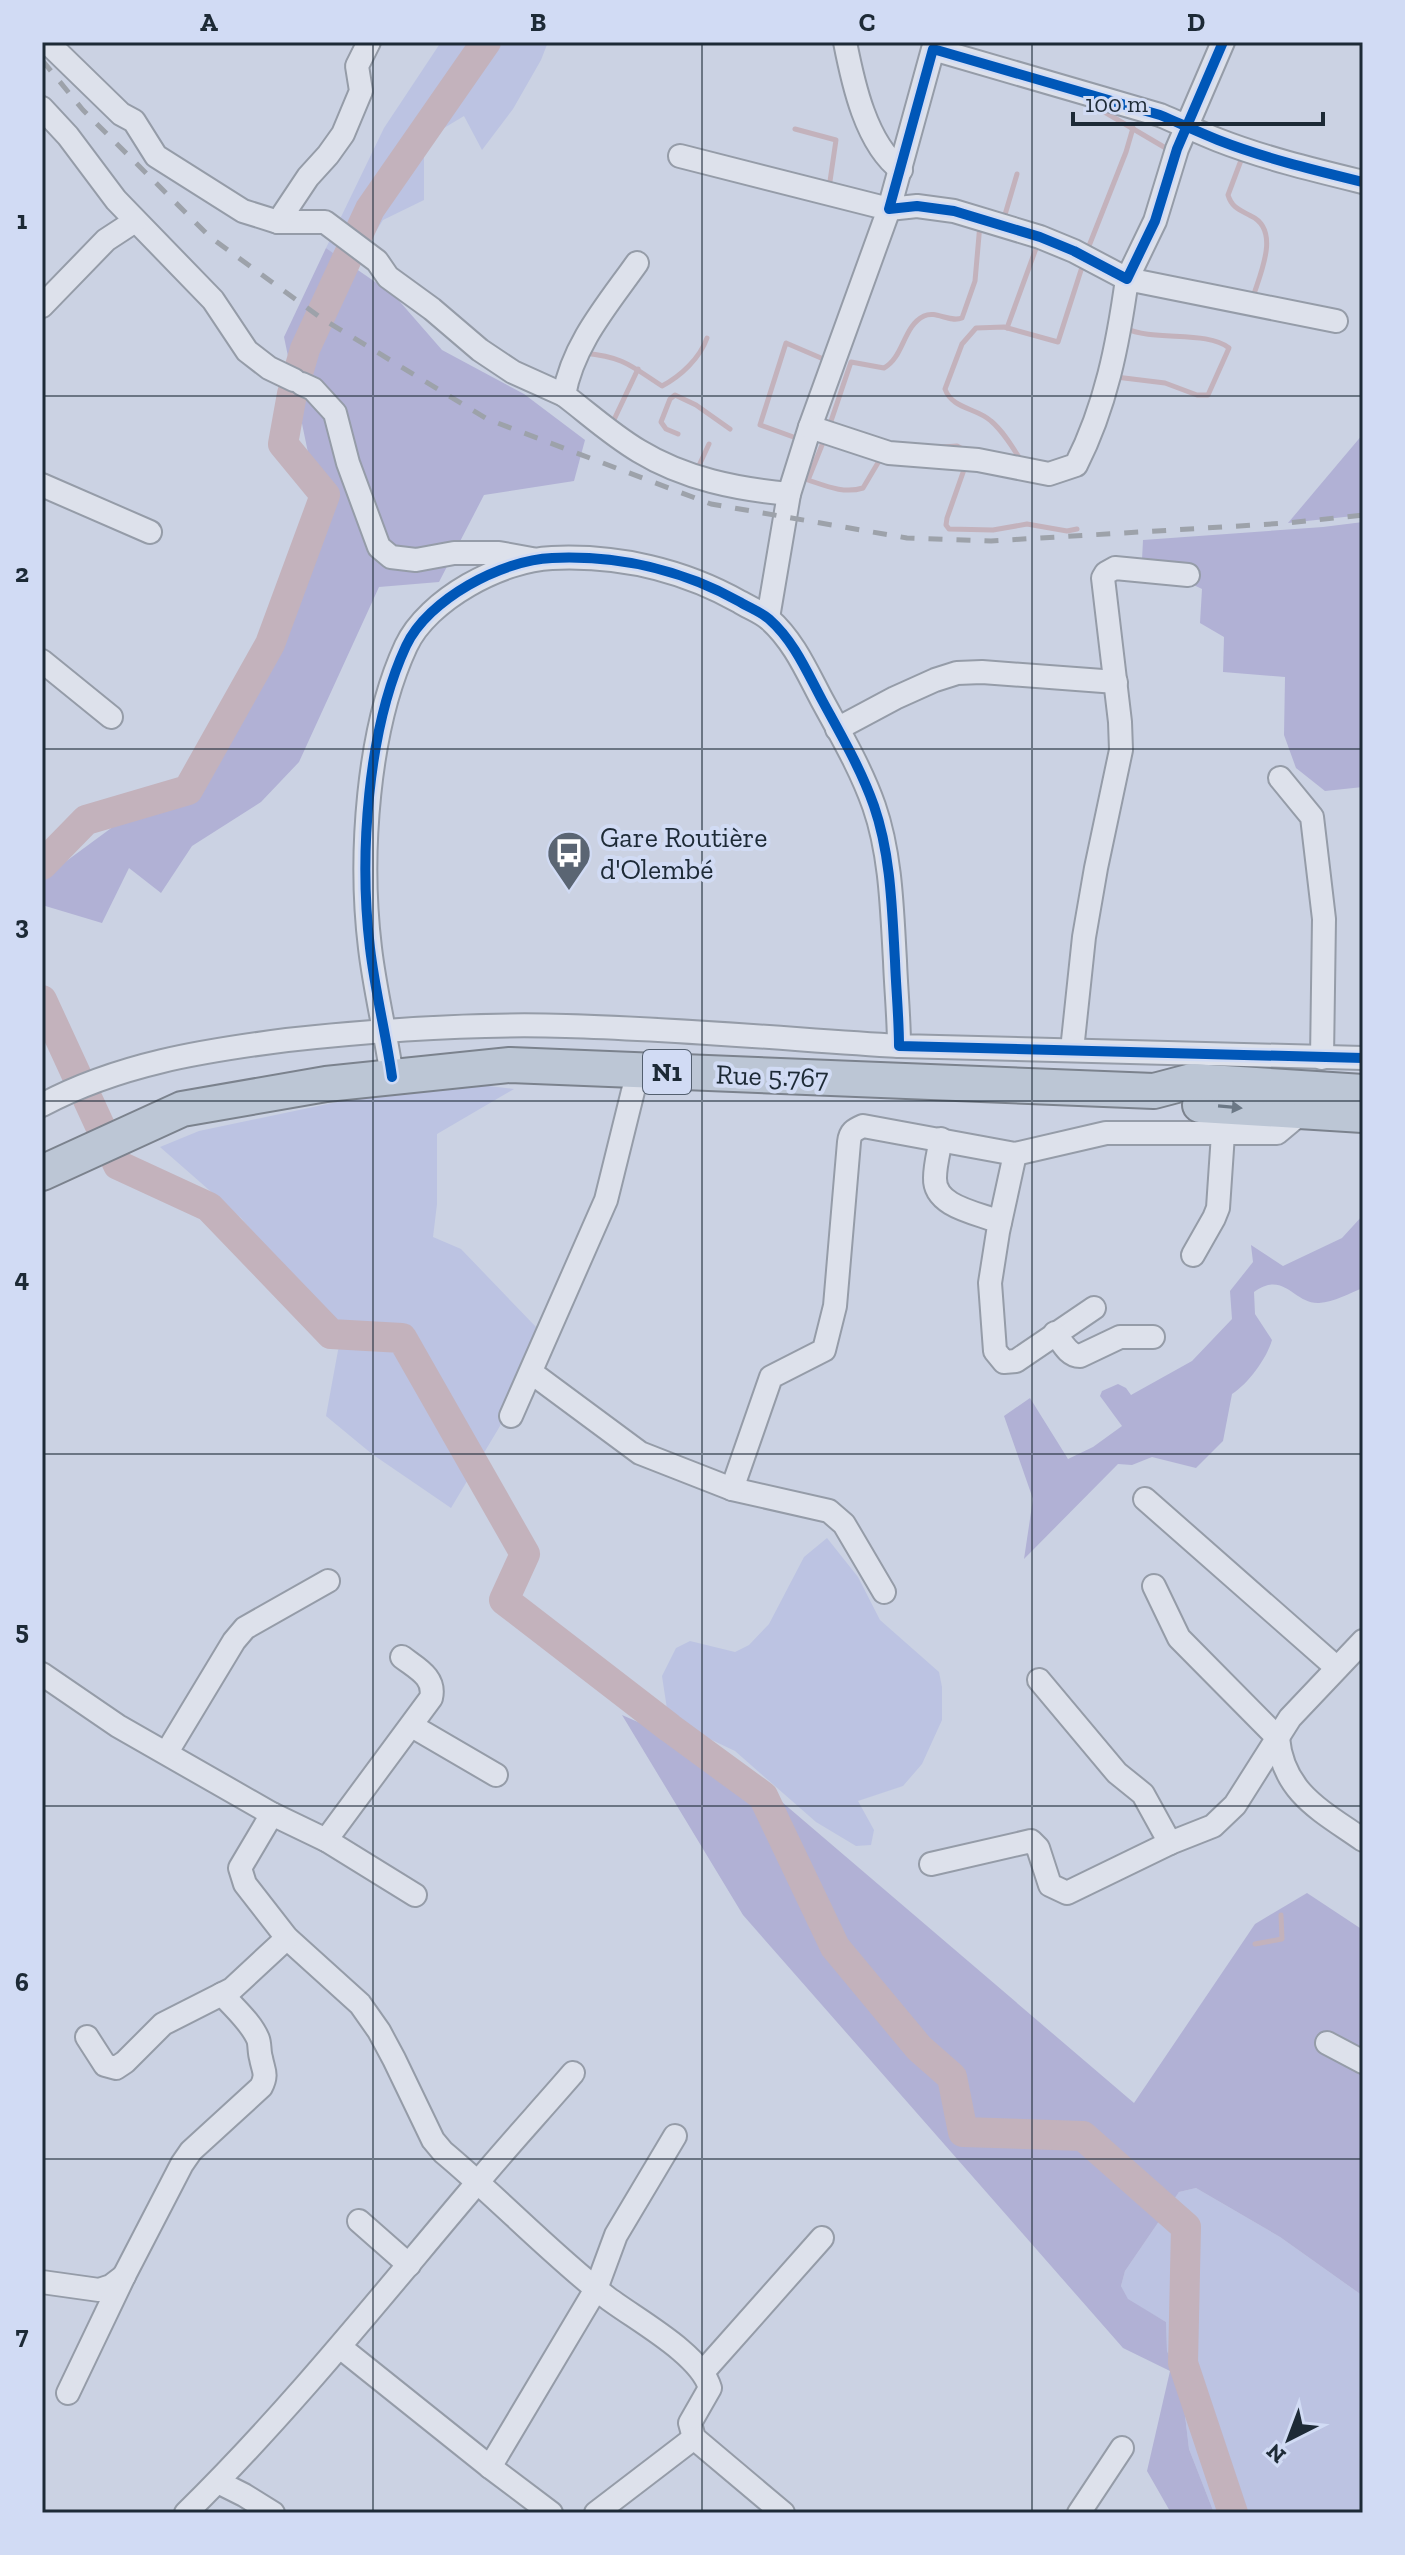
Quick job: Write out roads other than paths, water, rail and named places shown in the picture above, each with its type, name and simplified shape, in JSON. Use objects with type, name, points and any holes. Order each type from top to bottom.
[{"type":"highway","name":"Rue 5.767","points":[[42,1173],[182,1109],[326,1084],[510,1065],[1154,1091],[1192,1081],[1363,1092]]},
{"type":"highway","name":"N1","points":[[1154,1091],[1195,1104],[1363,1115]]},
{"type":"street","points":[[47,42],[121,114],[134,121],[156,156],[243,211],[278,222],[325,222],[377,261],[388,277],[480,350],[513,372],[564,395],[625,442],[661,463],[728,486],[789,494]]},
{"type":"street","points":[[278,222],[308,177],[343,134],[361,91],[357,66],[369,42]]},
{"type":"street","points":[[845,42],[872,136],[889,161],[901,170]]},
{"type":"street","points":[[810,427],[889,453],[951,457],[1049,474],[1076,465],[1108,387],[1127,279],[1155,221],[1169,172],[1223,42]]},
{"type":"street","points":[[768,618],[789,494],[889,209],[934,45],[1160,115],[1228,143],[1363,182]]},
{"type":"street","points":[[42,108],[68,136],[116,200],[203,289],[247,351],[269,368],[313,389],[335,413],[348,463],[379,547],[391,557],[416,560],[454,553],[484,553],[533,559],[573,557],[648,566],[683,576],[768,618],[793,646],[863,777],[875,808],[883,838],[893,916],[899,1046]]},
{"type":"street","points":[[680,156],[889,209],[917,206],[954,211],[1040,237],[1127,279],[1336,321]]},
{"type":"street","points":[[42,306],[95,250],[135,221]]},
{"type":"street","points":[[564,395],[567,374],[582,343],[637,263]]},
{"type":"street","points":[[42,485],[150,532]]},
{"type":"street","points":[[392,1077],[370,948],[366,826],[376,750],[393,682],[407,643],[425,620],[452,595],[484,577],[533,559]]},
{"type":"street","points":[[1072,1050],[1084,937],[1121,750],[1103,578],[1115,568],[1188,575]]},
{"type":"street","points":[[42,661],[111,717]]},
{"type":"street","points":[[837,729],[895,698],[957,673],[982,672],[1116,682]]},
{"type":"street","points":[[1280,778],[1312,817],[1324,919],[1322,1058]]},
{"type":"street","points":[[42,1105],[112,1075],[180,1055],[329,1036],[452,1027],[564,1026],[899,1046],[1363,1058]]},
{"type":"street","points":[[511,1416],[606,1200],[638,1071]]},
{"type":"street","points":[[732,1489],[771,1377],[824,1350],[830,1334],[850,1134],[863,1126],[1015,1154],[1106,1133],[1277,1133],[1301,1113]]},
{"type":"street","points":[[1193,1255],[1218,1208],[1223,1134]]},
{"type":"street","points":[[941,1139],[934,1179],[937,1192],[944,1200],[1000,1222]]},
{"type":"street","points":[[1015,1154],[990,1283],[995,1351],[1004,1362],[1011,1363],[1094,1308]]},
{"type":"street","points":[[1055,1333],[1076,1356],[1120,1337],[1153,1337]]},
{"type":"street","points":[[532,1373],[640,1453],[732,1489],[829,1511],[844,1524],[884,1592]]},
{"type":"street","points":[[1145,1499],[1337,1668]]},
{"type":"street","points":[[167,1752],[245,1628],[328,1581]]},
{"type":"street","points":[[1154,1586],[1179,1638],[1278,1738],[1285,1772],[1295,1786],[1313,1805],[1363,1840]]},
{"type":"street","points":[[931,1864],[1031,1841],[1038,1848],[1050,1885],[1067,1893],[1170,1843],[1213,1826],[1235,1805],[1290,1718],[1363,1641]]},
{"type":"street","points":[[326,1840],[431,1698],[433,1690],[429,1678],[402,1657]]},
{"type":"street","points":[[42,1674],[107,1719],[272,1814],[326,1840],[415,1895]]},
{"type":"street","points":[[1039,1680],[1117,1773],[1143,1794],[1170,1843]]},
{"type":"street","points":[[412,1726],[496,1775]]},
{"type":"street","points":[[272,1814],[240,1868],[241,1876],[287,1938],[360,2004],[379,2031],[433,2140],[596,2289],[656,2330],[703,2372],[710,2388],[690,2423],[699,2438],[783,2513]]},
{"type":"street","points":[[87,2037],[105,2065],[116,2068],[163,2024],[239,1983],[287,1938]]},
{"type":"street","points":[[68,2393],[124,2276],[191,2151],[265,2080],[266,2070],[261,2061],[258,2039],[222,1994]]},
{"type":"street","points":[[1327,2043],[1363,2062]]},
{"type":"street","points":[[186,2513],[340,2347],[573,2073]]},
{"type":"street","points":[[490,2467],[596,2289],[616,2235],[675,2136]]},
{"type":"street","points":[[359,2221],[409,2265]]},
{"type":"street","points":[[703,2372],[822,2238]]},
{"type":"street","points":[[42,2282],[99,2290],[124,2276]]},
{"type":"street","points":[[340,2347],[551,2513]]},
{"type":"street","points":[[596,2513],[699,2438]]},
{"type":"street","points":[[1079,2513],[1122,2448]]},
{"type":"street","points":[[218,2482],[273,2513]]},
{"type":"waterway","points":[[42,865],[86,820],[188,790],[270,644],[325,495],[283,444],[292,394],[305,349],[370,209],[486,42]]},
{"type":"waterway","points":[[1096,107],[1169,150]]},
{"type":"waterway","points":[[1087,251],[1133,128]]},
{"type":"waterway","points":[[795,129],[836,140],[829,188]]},
{"type":"waterway","points":[[1243,155],[1228,195],[1234,206],[1260,223],[1267,242],[1253,297]]},
{"type":"waterway","points":[[1004,218],[1017,174]]},
{"type":"waterway","points":[[829,427],[851,362],[884,368],[896,357],[912,327],[924,316],[933,314],[962,318],[975,281],[980,224]]},
{"type":"waterway","points":[[1007,328],[1038,243]]},
{"type":"waterway","points":[[1022,462],[996,425],[953,401],[945,389],[962,344],[976,328],[1004,327],[1058,342],[1083,264]]},
{"type":"waterway","points":[[1116,377],[1165,383],[1197,395],[1208,395],[1229,348],[1207,339],[1150,334],[1125,328]]},
{"type":"waterway","points":[[584,353],[626,363],[662,386],[689,366],[707,338]]},
{"type":"waterway","points":[[799,439],[760,425],[786,343],[828,361]]},
{"type":"waterway","points":[[611,426],[638,369]]},
{"type":"waterway","points":[[678,434],[666,429],[661,422],[670,399],[675,395],[696,405],[730,429]]},
{"type":"waterway","points":[[824,440],[808,480],[828,487],[842,490],[863,488],[882,456]]},
{"type":"waterway","points":[[696,472],[709,444]]},
{"type":"waterway","points":[[943,447],[957,446],[964,450]]},
{"type":"waterway","points":[[966,464],[947,518],[949,529],[993,530],[1027,524],[1067,531],[1077,529]]},
{"type":"waterway","points":[[42,1000],[118,1165],[209,1207],[331,1334],[402,1338],[525,1554],[504,1600],[763,1796],[835,1947],[919,2048],[952,2077],[963,2132],[1083,2136],[1186,2227],[1183,2363],[1233,2513]]},
{"type":"waterway","points":[[1255,1944],[1282,1939],[1281,1915]]},
{"type":"railway","points":[[42,60],[83,110],[210,237],[321,318],[487,419],[711,504],[907,538],[991,541],[1288,523],[1363,515]]},
{"type":"place","name":"Gare Routière d'Olembé","points":[[569,892]]}]
